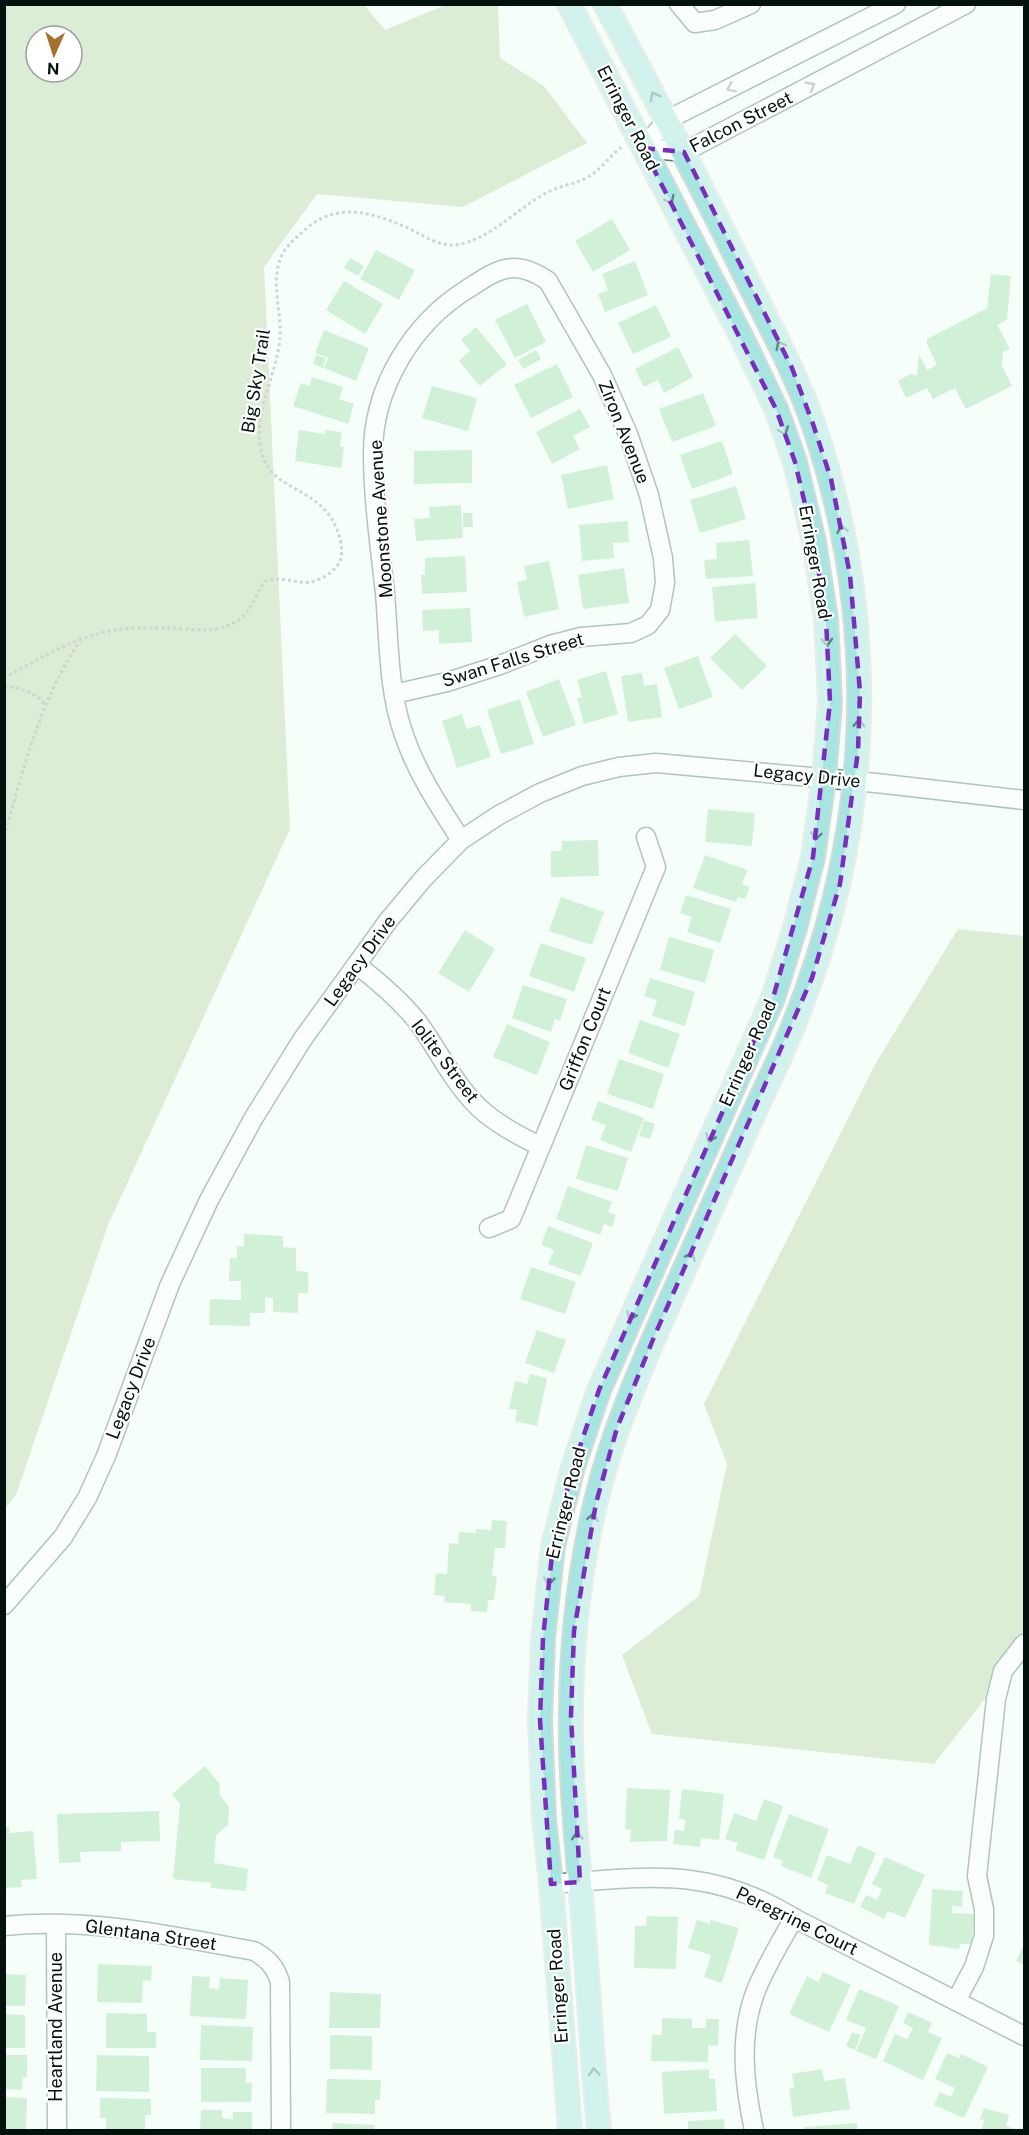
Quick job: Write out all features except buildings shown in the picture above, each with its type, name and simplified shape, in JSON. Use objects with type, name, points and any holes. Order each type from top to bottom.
[{"type":"main road","name":"Erringer Road","points":[[569,4],[742,338],[776,409],[795,462],[814,542],[826,619],[830,702],[824,778],[813,857],[795,928],[773,998],[599,1390],[573,1467],[553,1546],[543,1638],[540,1720],[544,1819],[552,1884],[570,2130]]},
{"type":"main road","name":"Erringer Road","points":[[599,2130],[573,1794],[571,1706],[574,1631],[585,1559],[596,1503],[617,1428],[654,1337],[790,1035],[812,978],[840,884],[851,820],[860,692],[857,634],[850,575],[831,479],[813,424],[792,368],[684,152],[605,4]]},
{"type":"street","points":[[679,4],[695,23],[715,20],[751,4]]},
{"type":"street","name":"Falcon Street","points":[[644,148],[667,120],[896,4]]},
{"type":"street","name":"Falcon Street","points":[[644,148],[684,152],[966,4]]},
{"type":"street","name":"Moonstone Avenue","points":[[461,840],[416,766],[403,731],[394,694],[373,451],[377,415],[388,380],[406,348],[429,319],[457,295],[497,270],[516,267],[535,272]]},
{"type":"street","name":"Ziron Avenue","points":[[535,272],[548,281],[602,375],[628,434],[649,495],[663,558],[665,583],[660,610]]},
{"type":"street","name":"Swan Falls Street","points":[[394,694],[447,682],[500,665],[550,645],[581,637],[631,633],[648,625],[660,610]]},
{"type":"street","name":"Legacy Drive","points":[[4,1605],[63,1537],[87,1498],[106,1456],[170,1284],[208,1200],[253,1119],[290,1060],[402,904],[461,840],[499,814],[540,793],[582,776],[619,767],[656,763],[855,781],[1024,800]]},
{"type":"street","name":"Griffon Court","points":[[489,1228],[511,1219],[656,867],[646,837]]},
{"type":"street","name":"Iolite Street","points":[[357,965],[383,985],[417,1021],[462,1089],[484,1113],[511,1132],[540,1146]]},
{"type":"street","points":[[956,2001],[974,1967],[984,1936],[984,1909],[977,1876],[996,1699],[1003,1671],[1024,1644]]},
{"type":"street","name":"Peregrine Court","points":[[552,1884],[657,1876],[695,1879],[742,1892],[769,1902],[794,1918],[1024,2036]]},
{"type":"street","points":[[754,2130],[744,2066],[746,2027],[756,1990],[794,1918]]},
{"type":"street","name":"Glentana Street","points":[[4,1926],[24,1923],[114,1927],[254,1950],[266,1958],[275,1968],[280,1982],[281,2130]]},
{"type":"street","name":"Heartland Avenue","points":[[56,1924],[57,2130]]},
{"type":"path","name":"Big Sky Trail","points":[[4,678],[80,641],[110,631],[139,628],[199,631],[216,629],[239,620],[250,609],[256,593],[266,581],[278,579],[310,582],[335,569],[340,561],[341,539],[328,512],[307,494],[280,480],[270,470],[260,447],[259,430],[280,338],[277,274],[283,254],[295,238],[332,213],[350,211],[405,227],[429,239],[458,245],[491,230],[551,190],[589,177],[620,147],[644,148]]},
{"type":"path","points":[[4,837],[23,768],[46,706],[80,641]]},
{"type":"path","points":[[4,686],[27,690],[38,696],[46,706]]},
{"type":"highlighted area","points":[[643,148],[684,152],[792,368],[813,424],[831,479],[850,575],[860,692],[858,751],[840,884],[812,978],[654,1337],[617,1428],[596,1503],[574,1631],[571,1716],[580,1882],[551,1884],[540,1720],[543,1638],[553,1546],[573,1467],[599,1390],[773,998],[813,857],[830,702],[826,619],[814,542],[795,462],[776,409]]},
{"type":"green space","points":[[5,4],[364,5],[385,30],[446,5],[498,5],[500,58],[544,86],[587,143],[463,207],[317,194],[264,267],[290,829],[108,1225],[16,1495],[5,1508]]},
{"type":"green space","points":[[958,929],[1024,936],[1024,1649],[934,1764],[652,1734],[622,1655],[699,1596],[727,1464],[704,1404],[877,1061]]}]
